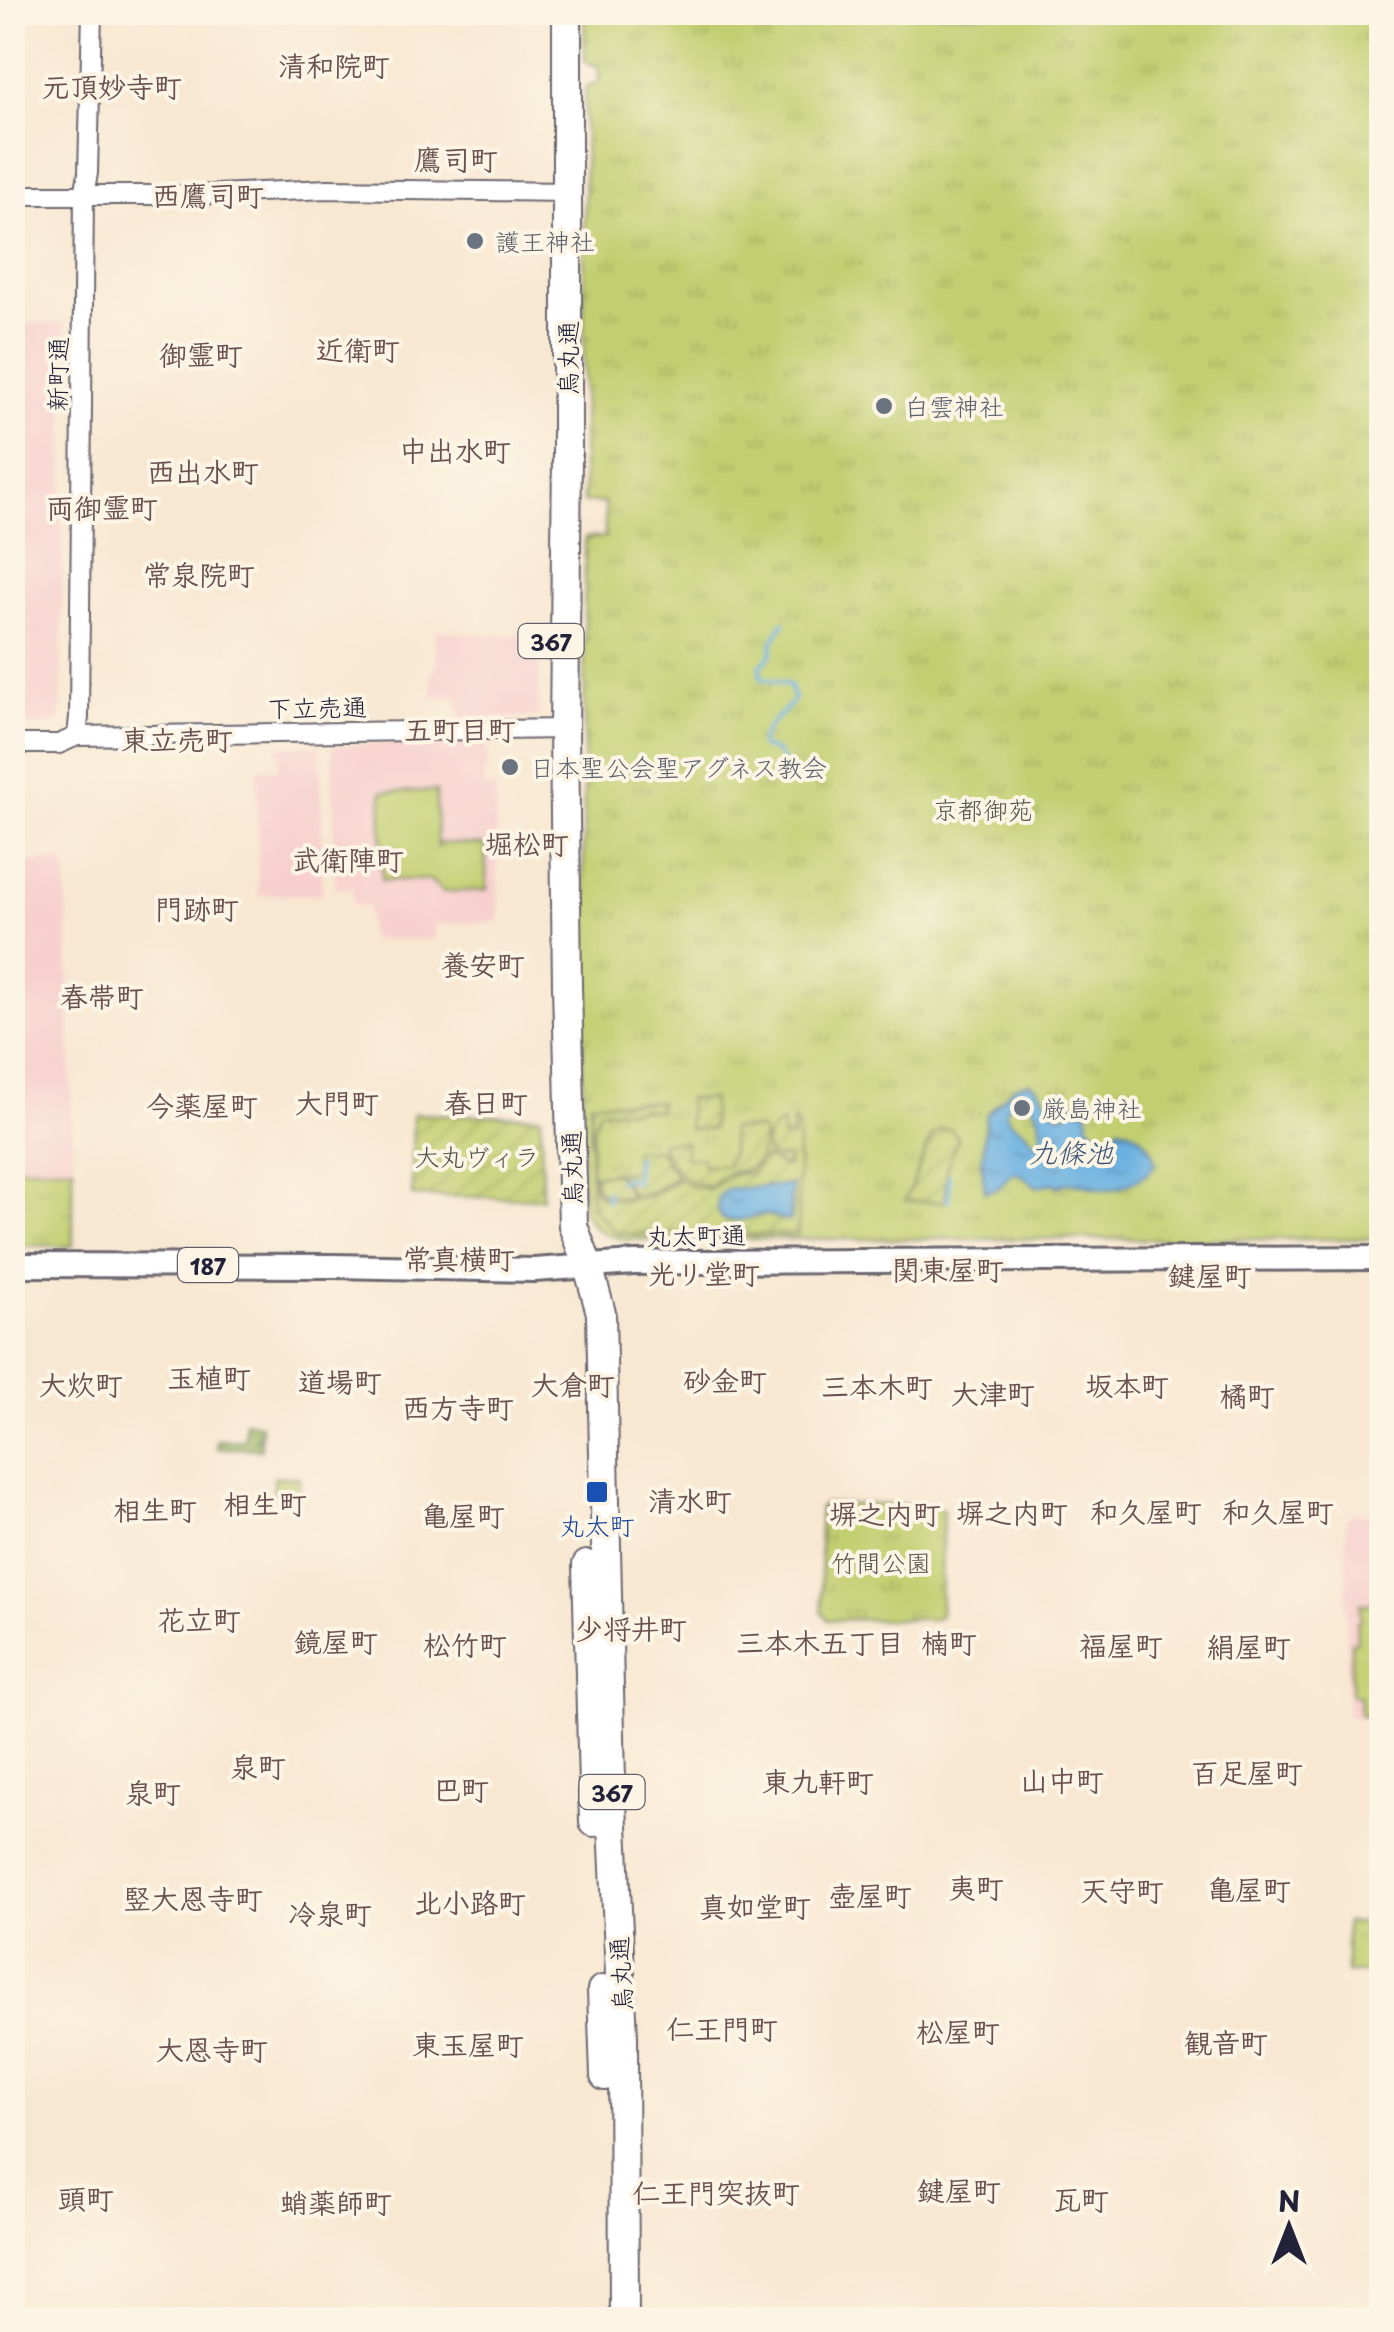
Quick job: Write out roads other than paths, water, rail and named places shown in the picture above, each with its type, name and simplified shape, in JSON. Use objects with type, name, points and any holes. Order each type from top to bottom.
[{"type":"highway","name":"烏丸通","points":[[552,12],[560,192]]},
{"type":"highway","name":"烏丸通","points":[[567,12],[560,192],[556,1227],[601,1313],[612,1783],[623,2037],[624,2320]]},
{"type":"highway","name":"烏丸通","points":[[578,1267],[583,1313],[592,1783],[607,2111],[608,2320]]},
{"type":"main road","name":"丸太町通","points":[[12,1264],[534,1270],[694,1262],[1382,1258]]},
{"type":"street","name":"新町通","points":[[77,736],[84,196],[88,174],[92,12]]},
{"type":"street","points":[[12,195],[194,196],[328,189],[560,192]]},
{"type":"street","name":"下立売通","points":[[12,744],[59,744],[77,736],[557,729]]},
{"type":"water","name":"九條池","points":[[1030,1082],[1059,1115],[1068,1112],[1075,1102],[1081,1102],[1087,1108],[1089,1126],[1102,1138],[1119,1127],[1131,1131],[1153,1152],[1152,1169],[1135,1181],[1112,1189],[1073,1183],[1037,1187],[1020,1174],[1012,1173],[997,1189],[985,1192],[982,1164],[986,1115],[1015,1086]],"holes":[[[1027,1098],[1039,1119],[1041,1143],[1036,1143],[1007,1115],[1006,1109],[1015,1100]]]},
{"type":"water","points":[[792,1185],[790,1221],[765,1215],[728,1220],[722,1219],[718,1211],[718,1197],[727,1189]]},
{"type":"waterway","points":[[781,782],[784,763],[776,752],[760,746],[769,726],[794,699],[789,685],[761,678],[760,666],[771,655],[773,641],[784,622]]},
{"type":"waterway","points":[[618,1181],[626,1178],[635,1182],[636,1157]]},
{"type":"waterway","points":[[948,1201],[949,1176]]},
{"type":"waterway","points":[[607,1192],[607,1201]]},
{"type":"place","name":"護王神社","points":[[475,241]]},
{"type":"place","name":"白雲神社","points":[[884,406]]},
{"type":"place","name":"日本聖公会聖アグネス教会","points":[[510,767]]},
{"type":"place","name":"厳島神社","points":[[1022,1108]]},
{"type":"place","name":"丸太町","points":[[597,1492]]},
{"type":"district","name":"清和院町","points":[[334,64]]},
{"type":"district","name":"元頂妙寺町","points":[[112,85]]},
{"type":"district","name":"鷹司町","points":[[456,158]]},
{"type":"district","name":"西鷹司町","points":[[208,194]]},
{"type":"district","name":"近衛町","points":[[358,348]]},
{"type":"district","name":"御霊町","points":[[201,353]]},
{"type":"district","name":"中出水町","points":[[455,449]]},
{"type":"district","name":"西出水町","points":[[203,470]]},
{"type":"district","name":"両御霊町","points":[[102,506]]},
{"type":"district","name":"常泉院町","points":[[199,573]]},
{"type":"district","name":"五町目町","points":[[460,728]]},
{"type":"district","name":"東立売町","points":[[177,738]]},
{"type":"district","name":"堀松町","points":[[527,842]]},
{"type":"district","name":"武衛陣町","points":[[348,858]]},
{"type":"district","name":"門跡町","points":[[197,907]]},
{"type":"district","name":"養安町","points":[[483,963]]},
{"type":"district","name":"春帯町","points":[[102,995]]},
{"type":"district","name":"大門町","points":[[337,1101]]},
{"type":"district","name":"春日町","points":[[486,1101]]},
{"type":"district","name":"今薬屋町","points":[[202,1104]]},
{"type":"district","name":"常真横町","points":[[459,1257]]},
{"type":"district","name":"関東屋町","points":[[948,1268]]},
{"type":"district","name":"光リ堂町","points":[[704,1272]]},
{"type":"district","name":"鍵屋町","points":[[1210,1274]]},
{"type":"district","name":"玉植町","points":[[209,1376]]},
{"type":"district","name":"砂金町","points":[[725,1379]]},
{"type":"district","name":"道場町","points":[[340,1380]]},
{"type":"district","name":"大炊町","points":[[81,1383]]},
{"type":"district","name":"大倉町","points":[[573,1383]]},
{"type":"district","name":"坂本町","points":[[1127,1384]]},
{"type":"district","name":"三本木町","points":[[877,1385]]},
{"type":"district","name":"大津町","points":[[993,1392]]},
{"type":"district","name":"橘町","points":[[1247,1394]]},
{"type":"district","name":"西方寺町","points":[[458,1406]]},
{"type":"district","name":"清水町","points":[[690,1499]]},
{"type":"district","name":"相生町","points":[[265,1502]]},
{"type":"district","name":"相生町","points":[[155,1508]]},
{"type":"district","name":"和久屋町","points":[[1146,1510]]},
{"type":"district","name":"和久屋町","points":[[1278,1510]]},
{"type":"district","name":"塀之内町","points":[[1012,1511]]},
{"type":"district","name":"塀之内町","points":[[885,1512]]},
{"type":"district","name":"亀屋町","points":[[463,1514]]},
{"type":"district","name":"花立町","points":[[199,1618]]},
{"type":"district","name":"少将井町","points":[[631,1627]]},
{"type":"district","name":"鏡屋町","points":[[336,1640]]},
{"type":"district","name":"三本木五丁目","points":[[820,1641]]},
{"type":"district","name":"楠町","points":[[949,1641]]},
{"type":"district","name":"松竹町","points":[[465,1643]]},
{"type":"district","name":"福屋町","points":[[1121,1644]]},
{"type":"district","name":"絹屋町","points":[[1249,1645]]},
{"type":"district","name":"泉町","points":[[258,1765]]},
{"type":"district","name":"百足屋町","points":[[1247,1771]]},
{"type":"district","name":"山中町","points":[[1062,1779]]},
{"type":"district","name":"東九軒町","points":[[818,1780]]},
{"type":"district","name":"巴町","points":[[461,1788]]},
{"type":"district","name":"泉町","points":[[153,1791]]},
{"type":"district","name":"夷町","points":[[976,1886]]},
{"type":"district","name":"亀屋町","points":[[1249,1888]]},
{"type":"district","name":"天守町","points":[[1122,1889]]},
{"type":"district","name":"壺屋町","points":[[870,1894]]},
{"type":"district","name":"竪大恩寺町","points":[[193,1897]]},
{"type":"district","name":"北小路町","points":[[470,1901]]},
{"type":"district","name":"真如堂町","points":[[755,1905]]},
{"type":"district","name":"冷泉町","points":[[330,1912]]},
{"type":"district","name":"仁王門町","points":[[722,2027]]},
{"type":"district","name":"松屋町","points":[[958,2030]]},
{"type":"district","name":"観音町","points":[[1226,2041]]},
{"type":"district","name":"東玉屋町","points":[[468,2043]]},
{"type":"district","name":"大恩寺町","points":[[212,2048]]},
{"type":"district","name":"鍵屋町","points":[[959,2189]]},
{"type":"district","name":"仁王門突抜町","points":[[716,2191]]},
{"type":"district","name":"頭町","points":[[86,2197]]},
{"type":"district","name":"瓦町","points":[[1081,2198]]},
{"type":"district","name":"蛸薬師町","points":[[336,2201]]},
{"type":"park label","name":"京都御苑","points":[[983,809]]},
{"type":"park label","name":"大丸ヴィラ","points":[[477,1156]]},
{"type":"park label","name":"竹間公園","points":[[881,1562]]}]
